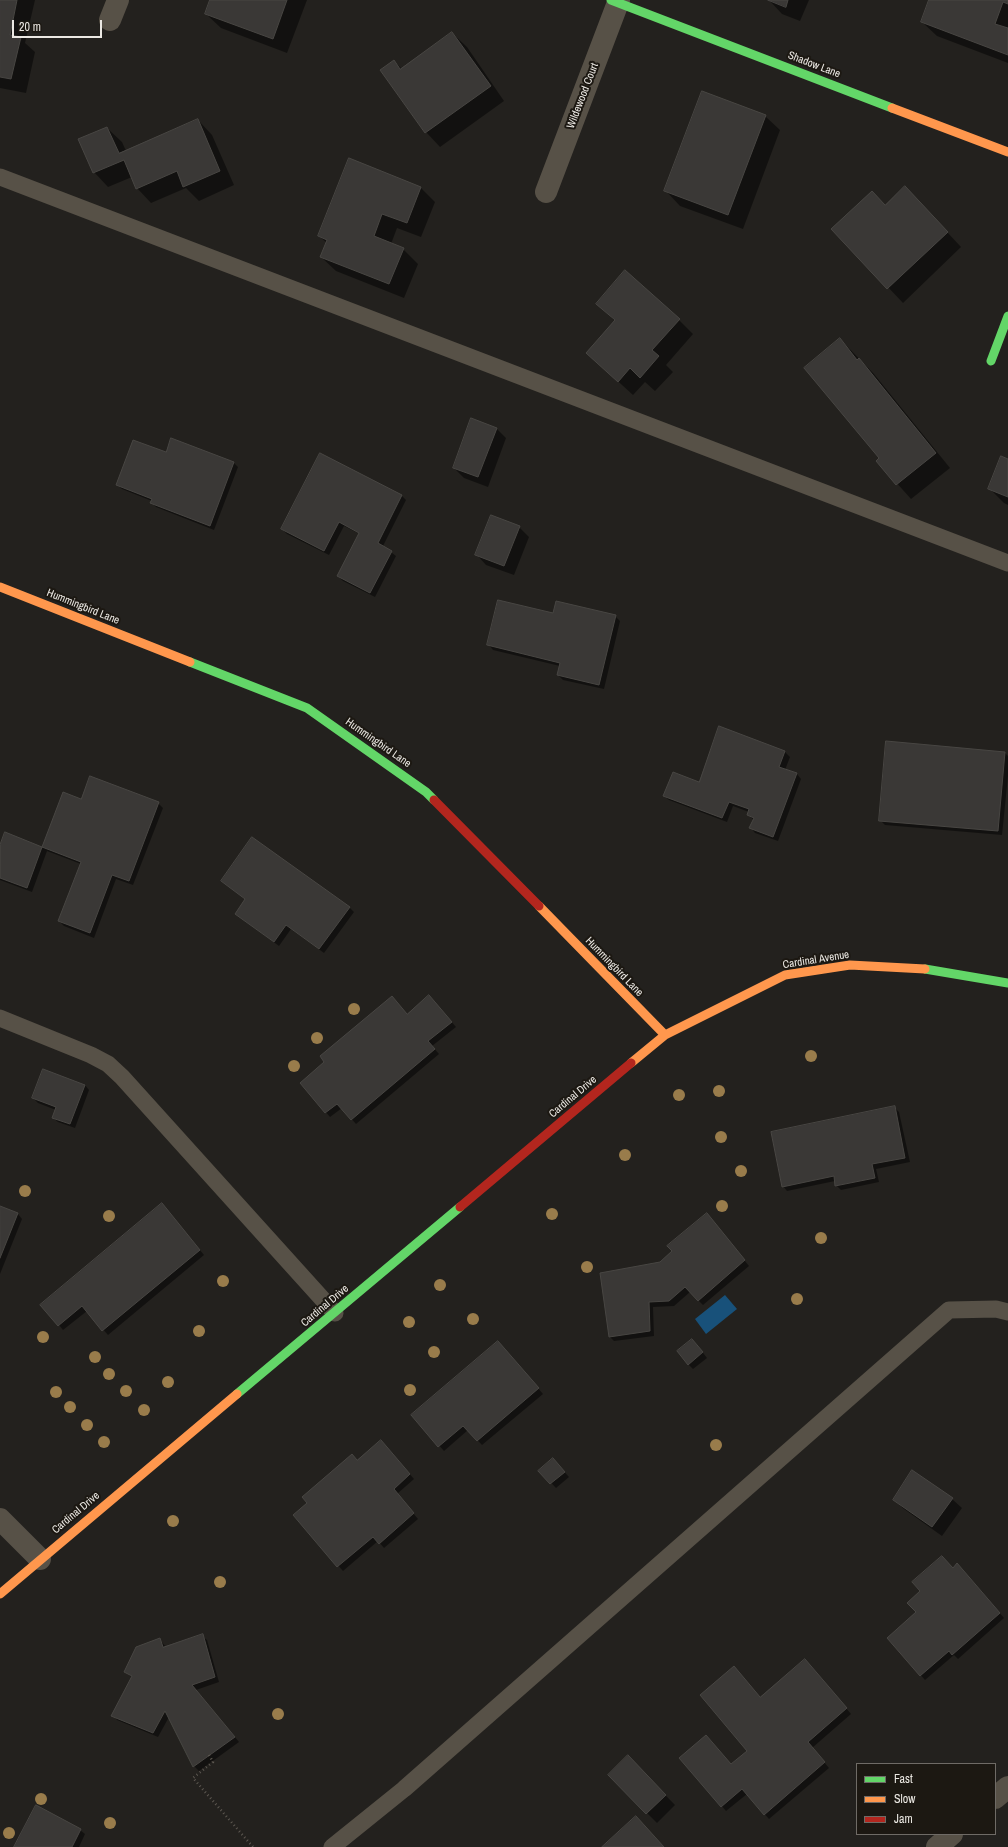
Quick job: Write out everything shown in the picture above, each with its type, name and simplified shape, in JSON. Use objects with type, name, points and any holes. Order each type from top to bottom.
[{"type":"street","points":[[110,20],[118,0]]},
{"type":"street","name":"Shadow Lane","points":[[616,1],[1008,152]]},
{"type":"street","name":"Wildewood Court","points":[[546,192],[616,1]]},
{"type":"street","points":[[991,361],[1008,316]]},
{"type":"street","name":"Hummingbird Lane","points":[[0,587],[307,708],[426,792],[665,1035]]},
{"type":"street","name":"Cardinal Avenue","points":[[665,1035],[785,975],[842,966],[850,965],[921,968],[1008,983]]},
{"type":"street","name":"Cardinal Drive","points":[[0,1594],[665,1035]]},
{"type":"street","points":[[0,1519],[40,1559]]},
{"type":"street","points":[[996,1797],[1008,1787]]},
{"type":"street","points":[[937,1847],[951,1835]]},
{"type":"lane","points":[[0,177],[1008,562]]},
{"type":"lane","points":[[0,1018],[91,1055],[108,1064],[127,1082],[335,1313]]},
{"type":"lane","points":[[332,1847],[404,1789],[949,1310],[996,1309],[1008,1312]]},
{"type":"path","points":[[209,1755],[213,1762],[192,1778],[253,1847]]},
{"type":"water","points":[[725,1295],[737,1309],[706,1334],[695,1319]]},
{"type":"building","points":[[0,0],[17,0],[10,35],[21,37],[11,79],[0,77]]},
{"type":"building","points":[[210,0],[287,0],[273,39],[205,14]]},
{"type":"building","points":[[768,0],[788,0],[786,7]]},
{"type":"building","points":[[929,0],[1008,0],[1008,4],[1003,2],[995,24],[1008,28],[1008,55],[921,22]]},
{"type":"building","points":[[452,32],[491,86],[425,133],[380,70],[394,60],[400,69]]},
{"type":"building","points":[[702,91],[766,115],[728,215],[664,191]]},
{"type":"building","points":[[198,119],[220,171],[183,187],[177,171],[136,189],[124,160],[93,173],[78,139],[107,127],[119,153]]},
{"type":"building","points":[[349,158],[421,187],[407,223],[382,214],[374,236],[404,248],[389,284],[320,257],[327,240],[318,236]]},
{"type":"building","points":[[905,186],[948,232],[887,289],[831,229],[872,191],[885,205]]},
{"type":"building","points":[[625,270],[680,319],[652,350],[659,356],[640,378],[630,368],[618,382],[586,353],[615,320],[596,304]]},
{"type":"building","points":[[840,338],[857,360],[859,358],[936,453],[896,485],[876,461],[879,458],[804,368]]},
{"type":"building","points":[[471,418],[497,428],[478,477],[453,468]]},
{"type":"building","points":[[171,438],[234,462],[210,526],[150,503],[152,499],[116,485],[133,440],[166,452]]},
{"type":"building","points":[[320,453],[402,495],[378,543],[392,551],[370,593],[337,576],[359,533],[339,522],[324,551],[281,529]]},
{"type":"building","points":[[1001,456],[1008,459],[1008,497],[988,489]]},
{"type":"building","points":[[491,515],[520,526],[504,566],[475,555]]},
{"type":"building","points":[[498,600],[553,613],[556,601],[616,615],[599,685],[557,675],[560,663],[487,645]]},
{"type":"building","points":[[719,726],[785,751],[779,767],[797,773],[773,837],[749,828],[754,818],[747,815],[749,809],[729,802],[722,818],[663,796],[673,772],[699,782]]},
{"type":"building","points":[[886,741],[1005,752],[998,831],[879,821]]},
{"type":"building","points":[[90,776],[159,802],[129,881],[112,875],[90,933],[58,921],[81,862],[42,847],[63,792],[81,799]]},
{"type":"building","points":[[5,832],[42,847],[27,888],[0,878],[0,845]]},
{"type":"building","points":[[252,837],[350,907],[319,949],[286,925],[274,942],[235,914],[245,899],[221,881]]},
{"type":"building","points":[[429,995],[452,1022],[428,1041],[435,1049],[351,1120],[337,1104],[325,1113],[300,1083],[324,1062],[320,1056],[392,996],[407,1014]]},
{"type":"building","points":[[43,1069],[85,1085],[70,1124],[52,1118],[56,1107],[32,1098]]},
{"type":"building","points":[[895,1106],[905,1158],[872,1164],[875,1178],[835,1186],[834,1176],[782,1187],[771,1132]]},
{"type":"building","points":[[162,1203],[200,1250],[102,1331],[82,1306],[58,1326],[40,1305]]},
{"type":"building","points":[[0,1206],[18,1213],[0,1258]]},
{"type":"building","points":[[707,1213],[745,1260],[698,1301],[685,1287],[669,1301],[649,1302],[650,1331],[609,1337],[600,1273],[660,1262],[672,1251],[667,1246]]},
{"type":"building","points":[[692,1339],[703,1352],[688,1365],[677,1351]]},
{"type":"building","points":[[498,1341],[539,1388],[477,1441],[463,1426],[438,1447],[411,1415]]},
{"type":"building","points":[[381,1440],[410,1474],[394,1489],[414,1513],[379,1544],[373,1537],[337,1567],[293,1515],[307,1503],[302,1497],[352,1454],[357,1460]]},
{"type":"building","points":[[553,1458],[565,1472],[550,1484],[538,1471]]},
{"type":"building","points":[[912,1470],[953,1498],[932,1527],[893,1500]]},
{"type":"building","points":[[942,1556],[953,1568],[957,1563],[1000,1613],[952,1655],[949,1651],[920,1676],[887,1638],[916,1612],[907,1603],[920,1591],[912,1582]]},
{"type":"building","points":[[203,1634],[215,1677],[192,1685],[235,1737],[193,1767],[165,1711],[153,1733],[111,1716],[132,1676],[124,1672],[136,1647],[160,1638],[163,1647]]},
{"type":"building","points":[[805,1659],[847,1708],[808,1742],[825,1762],[764,1815],[742,1789],[721,1807],[679,1758],[706,1735],[731,1764],[747,1751],[700,1695],[734,1666],[760,1697]]},
{"type":"building","points":[[628,1755],[666,1795],[646,1814],[608,1775]]},
{"type":"building","points":[[36,1805],[81,1829],[72,1847],[14,1847]]},
{"type":"building","points":[[636,1816],[664,1847],[602,1847]]},
{"type":"traffic: fast","points":[[611,0],[892,108]]},
{"type":"traffic: fast","points":[[991,361],[1008,316]]},
{"type":"traffic: fast","points":[[190,662],[307,708],[426,792],[434,800]]},
{"type":"traffic: fast","points":[[925,969],[1008,983]]},
{"type":"traffic: fast","points":[[237,1394],[460,1207]]},
{"type":"traffic: slow","points":[[892,108],[1008,152]]},
{"type":"traffic: slow","points":[[0,587],[190,662]]},
{"type":"traffic: slow","points":[[539,906],[665,1035]]},
{"type":"traffic: slow","points":[[631,1063],[665,1035],[785,975],[850,965],[925,969]]},
{"type":"traffic: slow","points":[[0,1594],[237,1394]]},
{"type":"traffic: jam","points":[[434,800],[539,906]]},
{"type":"traffic: jam","points":[[460,1207],[631,1063]]}]
